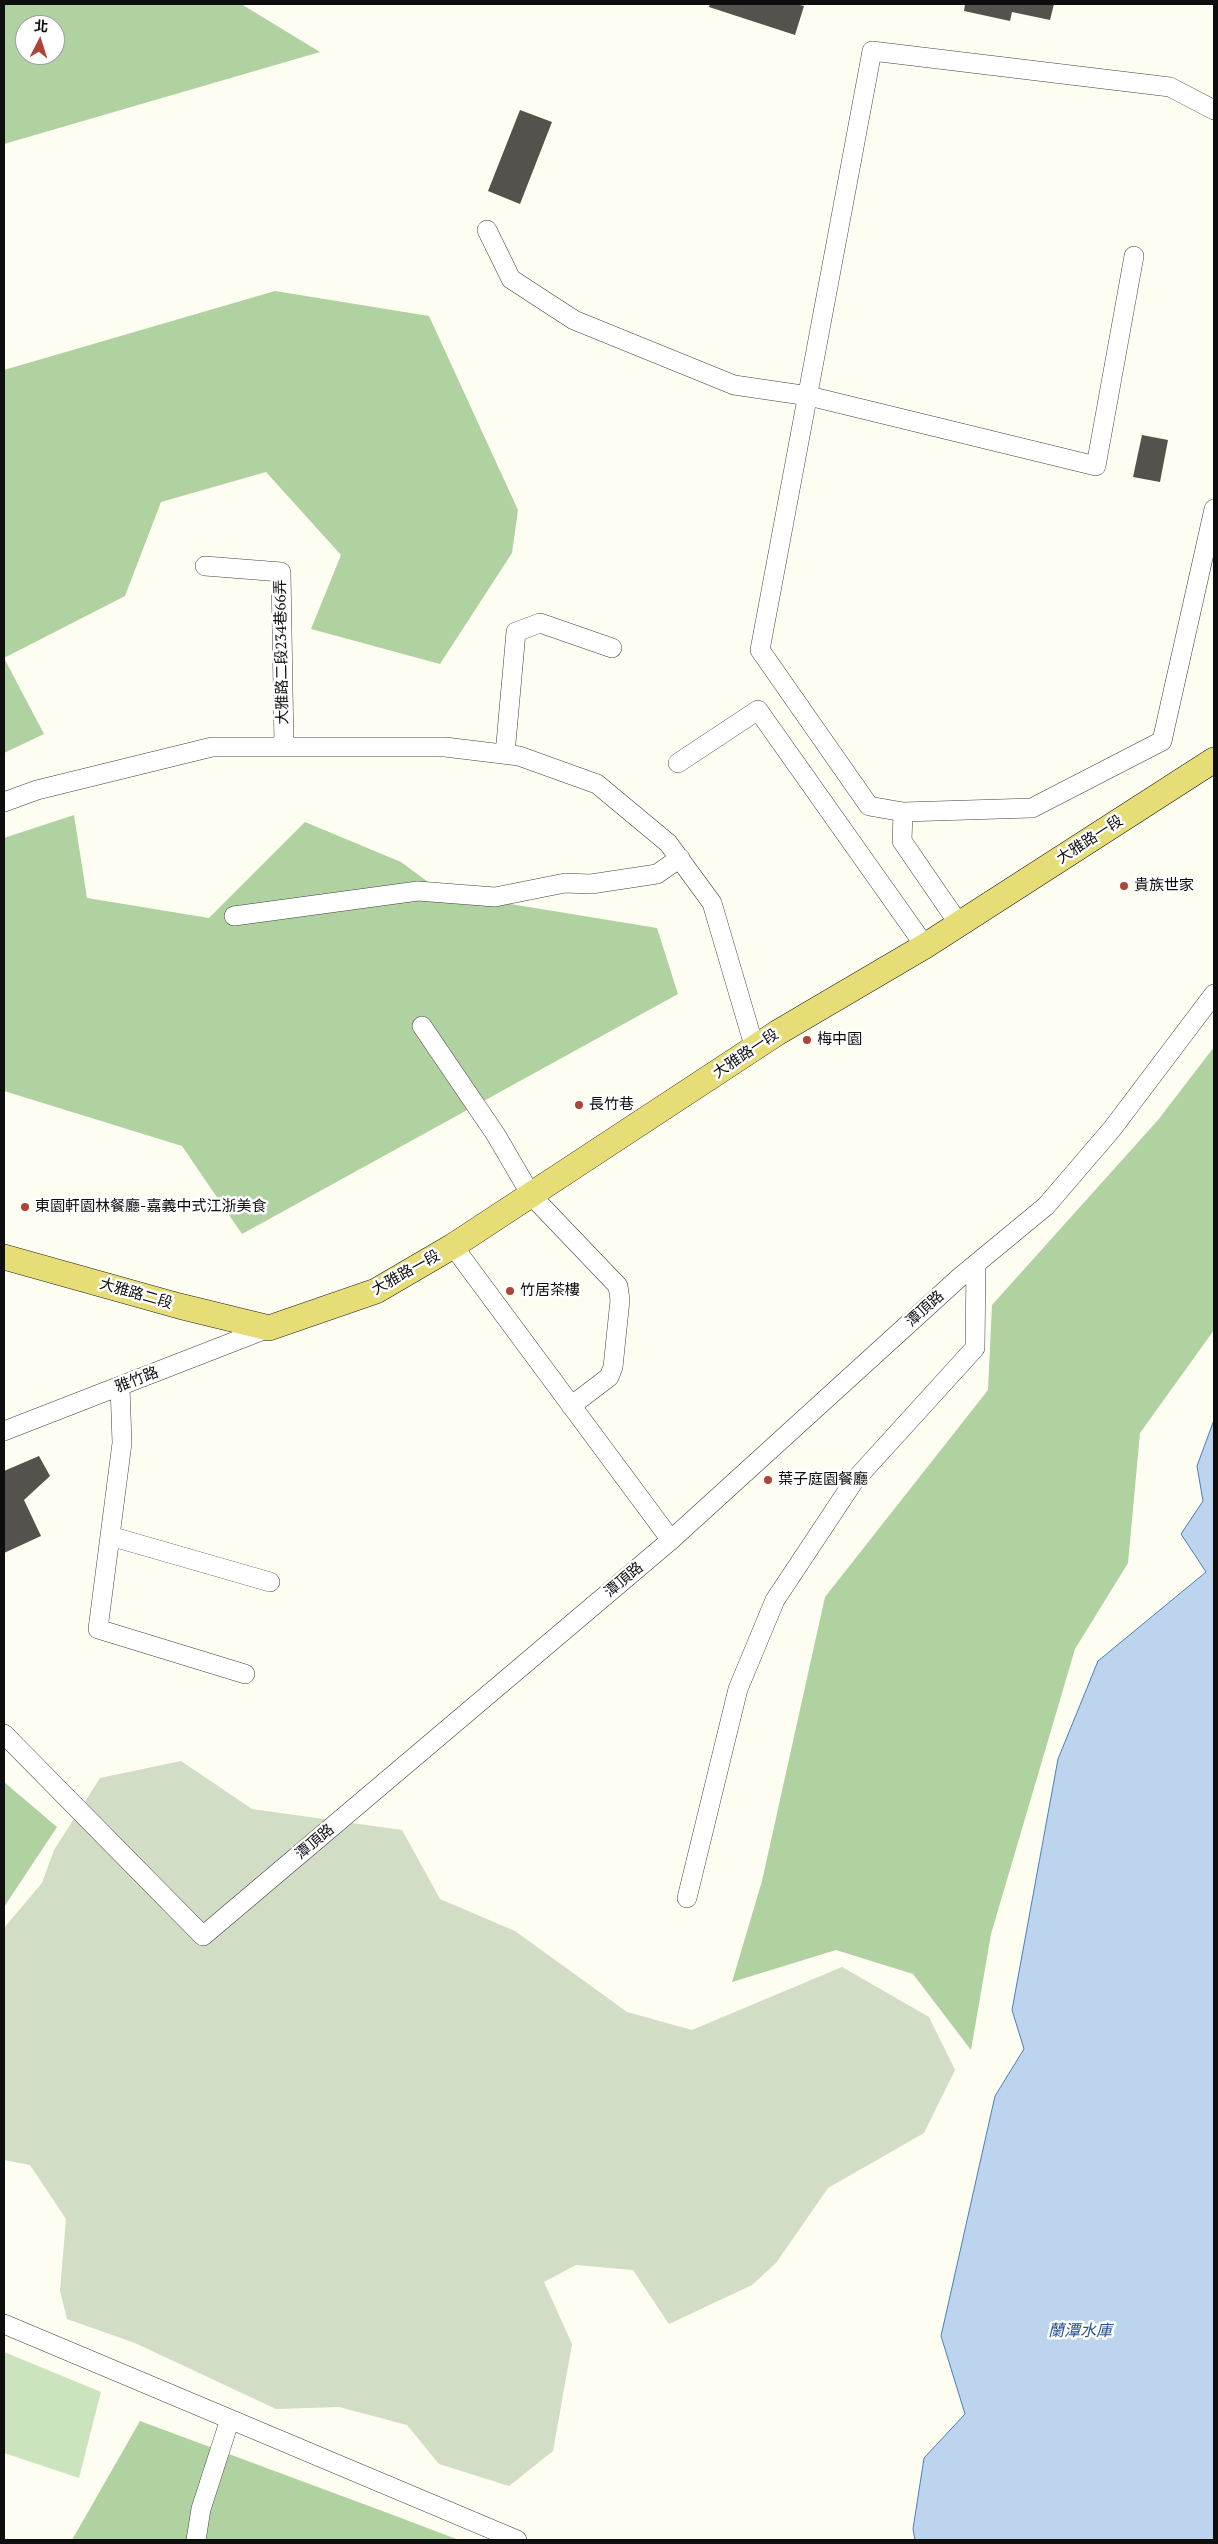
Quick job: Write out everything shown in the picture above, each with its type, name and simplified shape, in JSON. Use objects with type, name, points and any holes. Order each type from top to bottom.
[{"type":"main road","name":"大雅路一段","points":[[269,1328],[376,1291],[453,1246],[755,1049],[776,1033],[925,946],[1214,760]]},
{"type":"main road","name":"大雅路二段","points":[[4,1257],[179,1306],[269,1328]]},
{"type":"street","points":[[1214,110],[1170,87],[872,51],[760,650],[869,806],[903,812],[1032,808],[1162,741],[1214,509]]},
{"type":"street","points":[[487,230],[511,279],[574,320],[734,384],[809,396],[1096,466],[1134,256]]},
{"type":"street","name":"大雅路二段234巷66弄","points":[[205,566],[280,572],[284,746]]},
{"type":"street","points":[[504,754],[516,632],[540,623],[612,648]]},
{"type":"street","points":[[678,763],[758,710],[925,946]]},
{"type":"street","points":[[4,802],[37,790],[212,747],[445,747],[519,756],[597,784],[668,842],[712,902],[755,1049]]},
{"type":"street","points":[[903,812],[902,841],[959,924]]},
{"type":"street","points":[[234,916],[418,891],[495,897],[565,883],[591,884],[657,874],[680,858]]},
{"type":"street","name":"潭頂路","points":[[4,1734],[203,1936],[671,1540],[976,1264],[1046,1206],[1112,1129],[1214,994]]},
{"type":"street","points":[[422,1026],[496,1135],[531,1195],[618,1286],[620,1300],[613,1367],[608,1377],[572,1406]]},
{"type":"street","points":[[453,1246],[671,1540]]},
{"type":"street","points":[[688,1898],[738,1689],[775,1600],[854,1481],[975,1348],[976,1264]]},
{"type":"street","name":"雅竹路","points":[[4,1431],[269,1328]]},
{"type":"street","points":[[120,1386],[122,1443],[98,1629],[245,1674]]},
{"type":"street","points":[[110,1536],[270,1582]]},
{"type":"street","points":[[4,2324],[517,2540]]},
{"type":"street","points":[[196,2540],[201,2509],[230,2419]]},
{"type":"green space","points":[[4,4],[241,4],[320,52],[4,144]]},
{"type":"green space","points":[[275,291],[429,316],[518,510],[512,553],[440,664],[311,629],[341,555],[266,472],[161,502],[125,596],[4,658],[4,370]]},
{"type":"green space","points":[[4,658],[44,734],[4,753]]},
{"type":"green space","points":[[74,815],[87,898],[209,918],[305,822],[401,862],[443,893],[657,928],[678,994],[242,1234],[182,1146],[4,1091],[4,838]]},
{"type":"green space","points":[[1214,1047],[1214,1330],[1140,1433],[1128,1563],[1075,1649],[991,1934],[971,2050],[913,1974],[836,1950],[732,1982],[762,1881],[825,1597],[988,1390],[992,1305],[1158,1120]]},
{"type":"green space","points":[[181,1761],[252,1809],[402,1830],[440,1899],[515,1931],[627,2012],[692,2030],[842,1967],[929,2017],[955,2070],[924,2133],[828,2188],[776,2263],[752,2285],[669,2324],[633,2270],[576,2265],[544,2282],[572,2344],[553,2451],[509,2486],[439,2464],[407,2425],[339,2407],[276,2409],[135,2343],[67,2319],[60,2291],[66,2219],[30,2165],[4,2160],[4,1928],[42,1883],[54,1850],[100,1778]]},
{"type":"green space","points":[[4,1782],[57,1827],[4,1907]]},
{"type":"green space","points":[[4,2352],[101,2392],[79,2478],[4,2453]]},
{"type":"green space","points":[[140,2421],[385,2512],[459,2540],[72,2540]]},
{"type":"water","name":"蘭潭水庫","points":[[1214,1420],[1214,2540],[915,2540],[913,2529],[924,2458],[965,2414],[941,2336],[995,2096],[1024,2049],[1012,2010],[1058,1759],[1098,1661],[1206,1572],[1181,1534],[1203,1501],[1197,1466]]},
{"type":"building","points":[[710,4],[796,4],[804,6],[795,35],[709,7]]},
{"type":"building","points":[[965,4],[1054,4],[1050,20],[1012,12],[1010,21],[964,11]]},
{"type":"building","points":[[520,110],[552,122],[520,204],[488,191]]},
{"type":"building","points":[[1142,435],[1168,440],[1160,482],[1133,477]]},
{"type":"building","points":[[39,1456],[50,1476],[24,1500],[41,1536],[4,1553],[4,1471]]},
{"type":"place","name":"貴族世家","points":[[1124,886]]},
{"type":"place","name":"梅中園","points":[[807,1040]]},
{"type":"place","name":"長竹巷","points":[[579,1105]]},
{"type":"place","name":"東園軒園林餐廳-嘉義中式江浙美食","points":[[25,1207]]},
{"type":"place","name":"竹居茶樓","points":[[510,1291]]},
{"type":"place","name":"葉子庭園餐廳","points":[[768,1480]]}]
